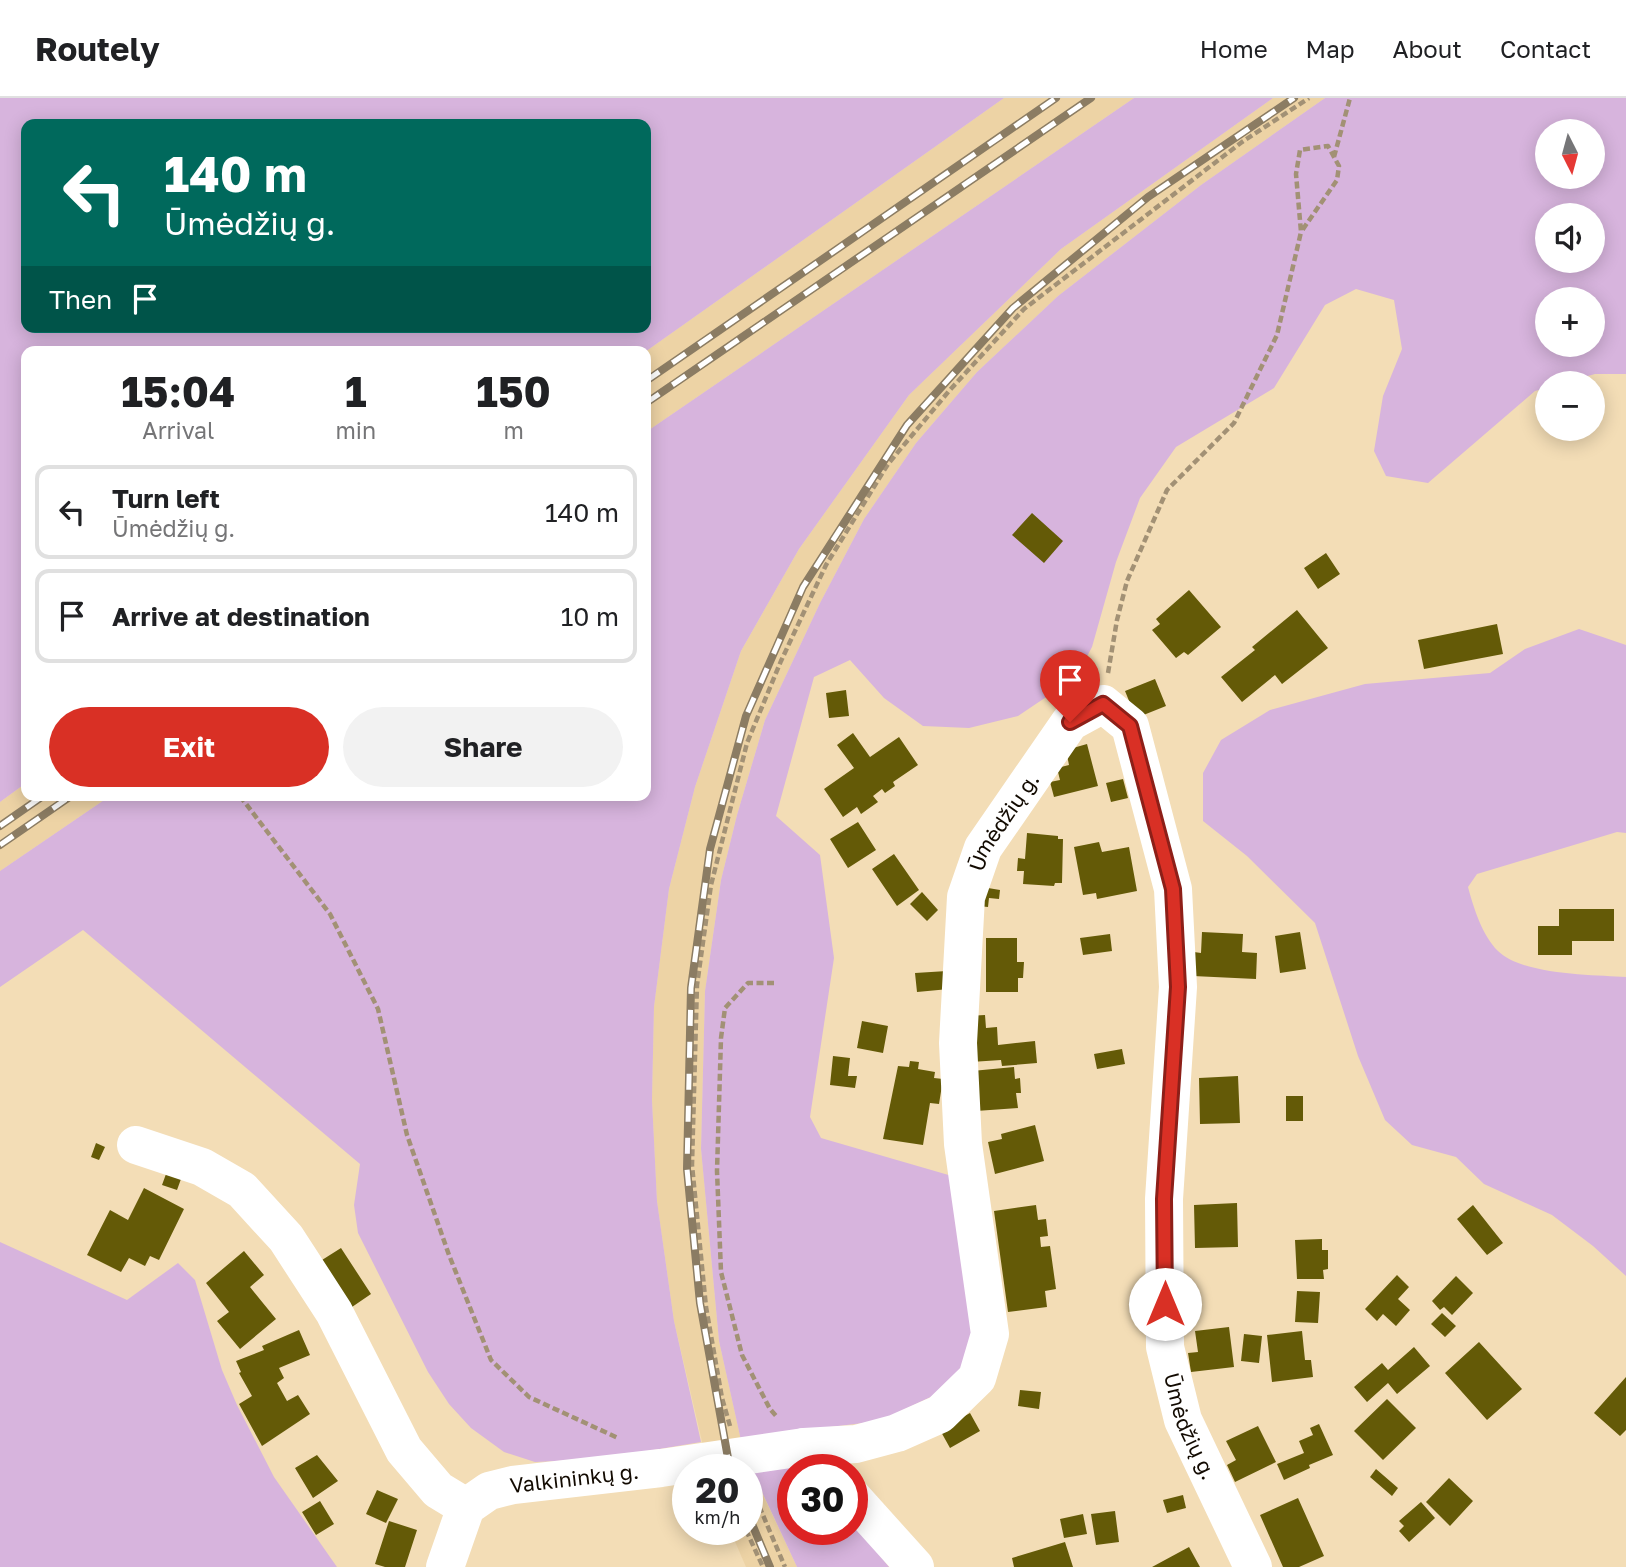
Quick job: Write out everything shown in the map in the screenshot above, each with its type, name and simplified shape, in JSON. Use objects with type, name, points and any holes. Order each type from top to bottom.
[{"type":"street","name":"Ūmėdžių g.","points":[[827,1454],[883,1438],[940,1414],[977,1378],[990,1334],[963,1144],[958,1043],[966,897],[983,848],[1070,722],[1103,704],[1130,726],[1173,889],[1178,987],[1164,1199],[1165,1347],[1183,1420],[1253,1567]]},
{"type":"street","points":[[136,1145],[202,1167],[242,1190],[286,1238],[334,1312],[404,1450],[438,1490],[466,1507],[445,1567]]},
{"type":"street","name":"Valkininkų g.","points":[[466,1507],[489,1492],[513,1485],[672,1468]]},
{"type":"street","points":[[868,1515],[915,1567]]},
{"type":"path","points":[[739,1454],[722,1398],[706,1307],[692,1165],[697,985],[711,885],[747,743],[781,661],[826,565],[888,464],[949,391],[1024,309],[1242,142],[1309,98]]},
{"type":"path","points":[[1334,157],[1350,98]]},
{"type":"path","points":[[1103,704],[1117,620],[1127,581],[1167,490],[1234,423],[1277,335],[1301,232],[1296,174],[1300,150],[1328,146],[1339,166],[1337,180],[1301,232]]},
{"type":"path","points":[[244,801],[330,914],[378,1009],[407,1135],[449,1255],[491,1360],[529,1397],[593,1424],[642,1450],[661,1468]]},
{"type":"path","points":[[774,983],[748,983],[725,1008],[721,1038],[717,1171],[721,1272],[742,1355],[770,1409],[811,1454]]},
{"type":"path","points":[[763,1515],[785,1567]]},
{"type":"path","points":[[752,1545],[762,1567]]},
{"type":"shaded area","points":[[0,98],[1004,98],[651,348],[21,346],[21,787],[0,802]]},
{"type":"shaded area","points":[[1004,98],[1134,98],[651,429],[651,348]]},
{"type":"shaded area","points":[[1134,98],[1273,98],[1061,249],[909,395],[799,549],[741,651],[695,787],[669,889],[654,1007],[652,1100],[657,1201],[674,1321],[701,1442],[600,1459],[535,1462],[504,1452],[471,1428],[449,1404],[428,1372],[358,1233],[354,1205],[360,1164],[83,930],[0,987],[0,871],[103,801],[651,801],[651,429]]},
{"type":"shaded area","points":[[1273,98],[1325,98],[1201,185],[1058,296],[977,372],[916,443],[864,519],[820,603],[765,720],[721,880],[705,991],[701,1149],[719,1341],[742,1445],[704,1450],[674,1321],[657,1201],[652,1100],[654,1007],[669,889],[695,787],[741,651],[799,549],[909,395],[1061,249]]},
{"type":"shaded area","points":[[1325,98],[1626,98],[1626,374],[1605,374],[1605,371],[1535,371],[1535,391],[1428,483],[1386,476],[1374,451],[1383,396],[1402,349],[1394,300],[1356,289],[1325,305],[1274,388],[1176,447],[1140,498],[1116,562],[1092,647],[1076,677],[1018,716],[969,728],[923,726],[884,698],[850,660],[814,677],[776,816],[820,855],[834,958],[810,1117],[821,1138],[952,1176],[976,1317],[958,1384],[880,1421],[813,1429],[742,1445],[719,1341],[701,1149],[705,991],[721,880],[737,815],[765,720],[820,603],[864,519],[916,443],[977,372],[1058,296],[1201,185]]},
{"type":"shaded area","points":[[1579,629],[1626,645],[1626,833],[1617,832],[1477,874],[1468,887],[1483,930],[1498,951],[1509,959],[1523,965],[1559,972],[1626,977],[1626,1276],[1593,1246],[1552,1215],[1484,1184],[1456,1157],[1412,1145],[1385,1120],[1358,1056],[1315,923],[1247,856],[1203,821],[1203,773],[1221,740],[1270,710],[1365,684],[1490,673],[1525,649]]},
{"type":"shaded area","points":[[21,787],[21,801],[103,801],[0,871],[0,802]]},
{"type":"shaded area","points":[[0,1242],[127,1300],[178,1263],[195,1280],[222,1370],[274,1477],[337,1567],[0,1567]]},
{"type":"shaded area","points":[[763,1461],[777,1461],[777,1524],[763,1494]]},
{"type":"shaded area","points":[[763,1494],[777,1524],[777,1545],[787,1545],[797,1567],[746,1567],[736,1545],[763,1545]]},
{"type":"shaded area","points":[[868,1540],[889,1567],[797,1567],[787,1545],[868,1545]]},
{"type":"building","points":[[1032,513],[1063,541],[1044,563],[1012,535]]},
{"type":"building","points":[[1326,553],[1340,574],[1318,589],[1304,568]]},
{"type":"building","points":[[1189,590],[1221,627],[1188,655],[1184,652],[1176,658],[1152,630],[1160,624],[1156,619]]},
{"type":"building","points":[[1297,610],[1328,648],[1282,684],[1275,675],[1242,702],[1221,677],[1255,650],[1252,647]]},
{"type":"building","points":[[1497,624],[1503,654],[1424,669],[1418,640]]},
{"type":"building","points":[[1155,679],[1166,706],[1136,718],[1125,691]]},
{"type":"building","points":[[846,690],[849,716],[829,718],[826,693]]},
{"type":"building","points":[[853,733],[870,757],[899,737],[918,765],[893,782],[895,786],[885,793],[882,789],[873,796],[878,802],[861,814],[857,807],[843,817],[824,789],[854,768],[837,745]]},
{"type":"building","points":[[1087,744],[1098,786],[1054,797],[1050,782],[1060,780],[1057,768],[1069,765],[1066,750]]},
{"type":"building","points":[[1123,779],[1128,798],[1111,802],[1106,783]]},
{"type":"building","points":[[858,822],[876,850],[848,868],[830,839]]},
{"type":"building","points":[[1027,833],[1058,836],[1058,839],[1063,839],[1062,883],[1055,883],[1054,886],[1023,884],[1024,871],[1017,871],[1018,858],[1025,859]]},
{"type":"building","points":[[1099,842],[1102,852],[1129,847],[1137,891],[1097,899],[1096,893],[1083,895],[1074,847]]},
{"type":"building","points":[[894,854],[919,890],[897,906],[872,869]]},
{"type":"building","points":[[988,888],[1000,890],[999,899],[989,898],[988,907],[978,906]]},
{"type":"building","points":[[922,892],[938,910],[927,921],[910,904]]},
{"type":"building","points":[[1559,909],[1614,909],[1614,941],[1572,941],[1572,955],[1538,955],[1538,926],[1559,926]]},
{"type":"building","points":[[1202,932],[1243,934],[1242,952],[1257,953],[1256,979],[1193,976],[1194,952],[1201,953]]},
{"type":"building","points":[[1300,932],[1306,969],[1280,973],[1275,936]]},
{"type":"building","points":[[1110,934],[1112,951],[1083,955],[1080,938]]},
{"type":"building","points":[[986,938],[1017,938],[1017,962],[1024,962],[1023,978],[1018,978],[1018,992],[986,992]]},
{"type":"building","points":[[947,971],[949,989],[917,992],[915,973]]},
{"type":"building","points":[[985,1015],[986,1028],[997,1027],[998,1045],[1035,1041],[1037,1063],[1002,1066],[1001,1060],[971,1062],[967,1016]]},
{"type":"building","points":[[862,1021],[888,1026],[883,1053],[857,1048]]},
{"type":"building","points":[[1122,1049],[1125,1064],[1097,1069],[1094,1054]]},
{"type":"building","points":[[833,1056],[850,1058],[848,1076],[857,1076],[855,1088],[830,1085]]},
{"type":"building","points":[[910,1061],[919,1062],[918,1069],[935,1072],[934,1078],[943,1079],[939,1104],[930,1103],[923,1145],[883,1139],[898,1066],[909,1067]]},
{"type":"building","points":[[1014,1067],[1015,1079],[1020,1078],[1021,1093],[1016,1093],[1018,1108],[976,1111],[972,1071]]},
{"type":"building","points":[[1238,1076],[1240,1123],[1200,1124],[1199,1078]]},
{"type":"building","points":[[1286,1096],[1303,1096],[1303,1121],[1286,1121]]},
{"type":"building","points":[[1035,1125],[1044,1161],[995,1174],[988,1142],[1002,1139],[1001,1134]]},
{"type":"building","points":[[96,1143],[105,1147],[99,1160],[91,1157]]},
{"type":"building","points":[[170,1163],[185,1168],[177,1190],[162,1185]]},
{"type":"building","points":[[144,1188],[184,1209],[159,1260],[150,1256],[145,1266],[129,1258],[121,1272],[87,1255],[110,1210],[128,1220]]},
{"type":"building","points":[[1237,1203],[1238,1247],[1195,1248],[1194,1205]]},
{"type":"building","points":[[1036,1205],[1038,1220],[1046,1219],[1048,1236],[1040,1237],[1041,1247],[1050,1246],[1056,1289],[1045,1291],[1047,1307],[1008,1312],[994,1211]]},
{"type":"building","points":[[1473,1205],[1503,1243],[1487,1255],[1457,1219]]},
{"type":"building","points":[[1322,1239],[1322,1250],[1328,1250],[1328,1269],[1323,1270],[1324,1279],[1297,1279],[1295,1240]]},
{"type":"building","points":[[341,1248],[371,1294],[352,1307],[322,1260]]},
{"type":"building","points":[[244,1251],[264,1275],[250,1287],[276,1319],[240,1349],[217,1321],[229,1312],[206,1283]]},
{"type":"building","points":[[1397,1275],[1409,1287],[1398,1299],[1410,1310],[1396,1326],[1383,1314],[1377,1321],[1365,1309]]},
{"type":"building","points":[[1456,1276],[1473,1293],[1452,1315],[1444,1307],[1440,1310],[1432,1301]]},
{"type":"building","points":[[1297,1291],[1320,1292],[1318,1323],[1295,1322]]},
{"type":"building","points":[[1442,1313],[1456,1326],[1445,1337],[1431,1324]]},
{"type":"building","points":[[1229,1327],[1234,1367],[1191,1372],[1188,1353],[1198,1352],[1195,1331]]},
{"type":"building","points":[[299,1330],[310,1355],[279,1368],[284,1378],[277,1383],[287,1401],[298,1395],[310,1414],[262,1446],[239,1404],[252,1396],[239,1373],[241,1372],[236,1361],[264,1350],[262,1346]]},
{"type":"building","points":[[1302,1331],[1305,1360],[1311,1360],[1313,1377],[1272,1382],[1267,1335]]},
{"type":"building","points":[[1244,1334],[1262,1336],[1259,1363],[1241,1361]]},
{"type":"building","points":[[1479,1342],[1522,1389],[1487,1420],[1445,1373]]},
{"type":"building","points":[[1414,1347],[1430,1366],[1397,1394],[1388,1383],[1367,1402],[1354,1387],[1382,1363],[1388,1370]]},
{"type":"building","points":[[1626,1377],[1626,1430],[1620,1436],[1594,1413]]},
{"type":"building","points":[[1020,1390],[1041,1392],[1039,1409],[1018,1406]]},
{"type":"building","points":[[1387,1399],[1416,1428],[1383,1460],[1354,1431]]},
{"type":"building","points":[[970,1413],[980,1431],[950,1448],[940,1430]]},
{"type":"building","points":[[1319,1424],[1333,1455],[1284,1480],[1277,1464],[1304,1453],[1299,1441],[1313,1435],[1310,1428]]},
{"type":"building","points":[[1258,1426],[1276,1462],[1235,1482],[1227,1465],[1236,1460],[1226,1441]]},
{"type":"building","points":[[317,1455],[338,1481],[313,1498],[295,1468]]},
{"type":"building","points":[[1376,1469],[1398,1488],[1392,1496],[1370,1477]]},
{"type":"building","points":[[1449,1478],[1473,1501],[1450,1526],[1426,1502]]},
{"type":"building","points":[[377,1490],[398,1499],[386,1523],[366,1514]]},
{"type":"building","points":[[1183,1495],[1186,1508],[1167,1513],[1163,1500]]},
{"type":"building","points":[[1298,1498],[1324,1556],[1299,1567],[1283,1567],[1260,1515]]},
{"type":"building","points":[[320,1501],[334,1524],[316,1535],[302,1512]]},
{"type":"building","points":[[1421,1502],[1435,1518],[1409,1542],[1399,1531],[1404,1526],[1399,1521]]},
{"type":"building","points":[[1115,1511],[1119,1542],[1096,1545],[1091,1514]]},
{"type":"building","points":[[1083,1514],[1087,1534],[1064,1538],[1060,1519]]},
{"type":"building","points":[[389,1521],[417,1530],[405,1567],[375,1564]]},
{"type":"building","points":[[1065,1542],[1073,1567],[1014,1567],[1012,1558]]},
{"type":"building","points":[[1189,1547],[1200,1567],[1152,1567]]},
{"type":"railway","points":[[651,378],[1056,98]]},
{"type":"railway","points":[[651,400],[1091,98]]},
{"type":"railway","points":[[727,1454],[700,1303],[687,1169],[691,988],[710,849],[746,716],[803,587],[907,425],[1013,308],[1148,197],[1294,98]]},
{"type":"railway","points":[[0,826],[36,801]]},
{"type":"railway","points":[[0,845],[64,801]]},
{"type":"railway","points":[[761,1545],[770,1567]]},
{"type":"route","points":[[1070,722],[1103,704],[1130,726],[1173,889],[1178,987],[1164,1199],[1165,1304]]}]
